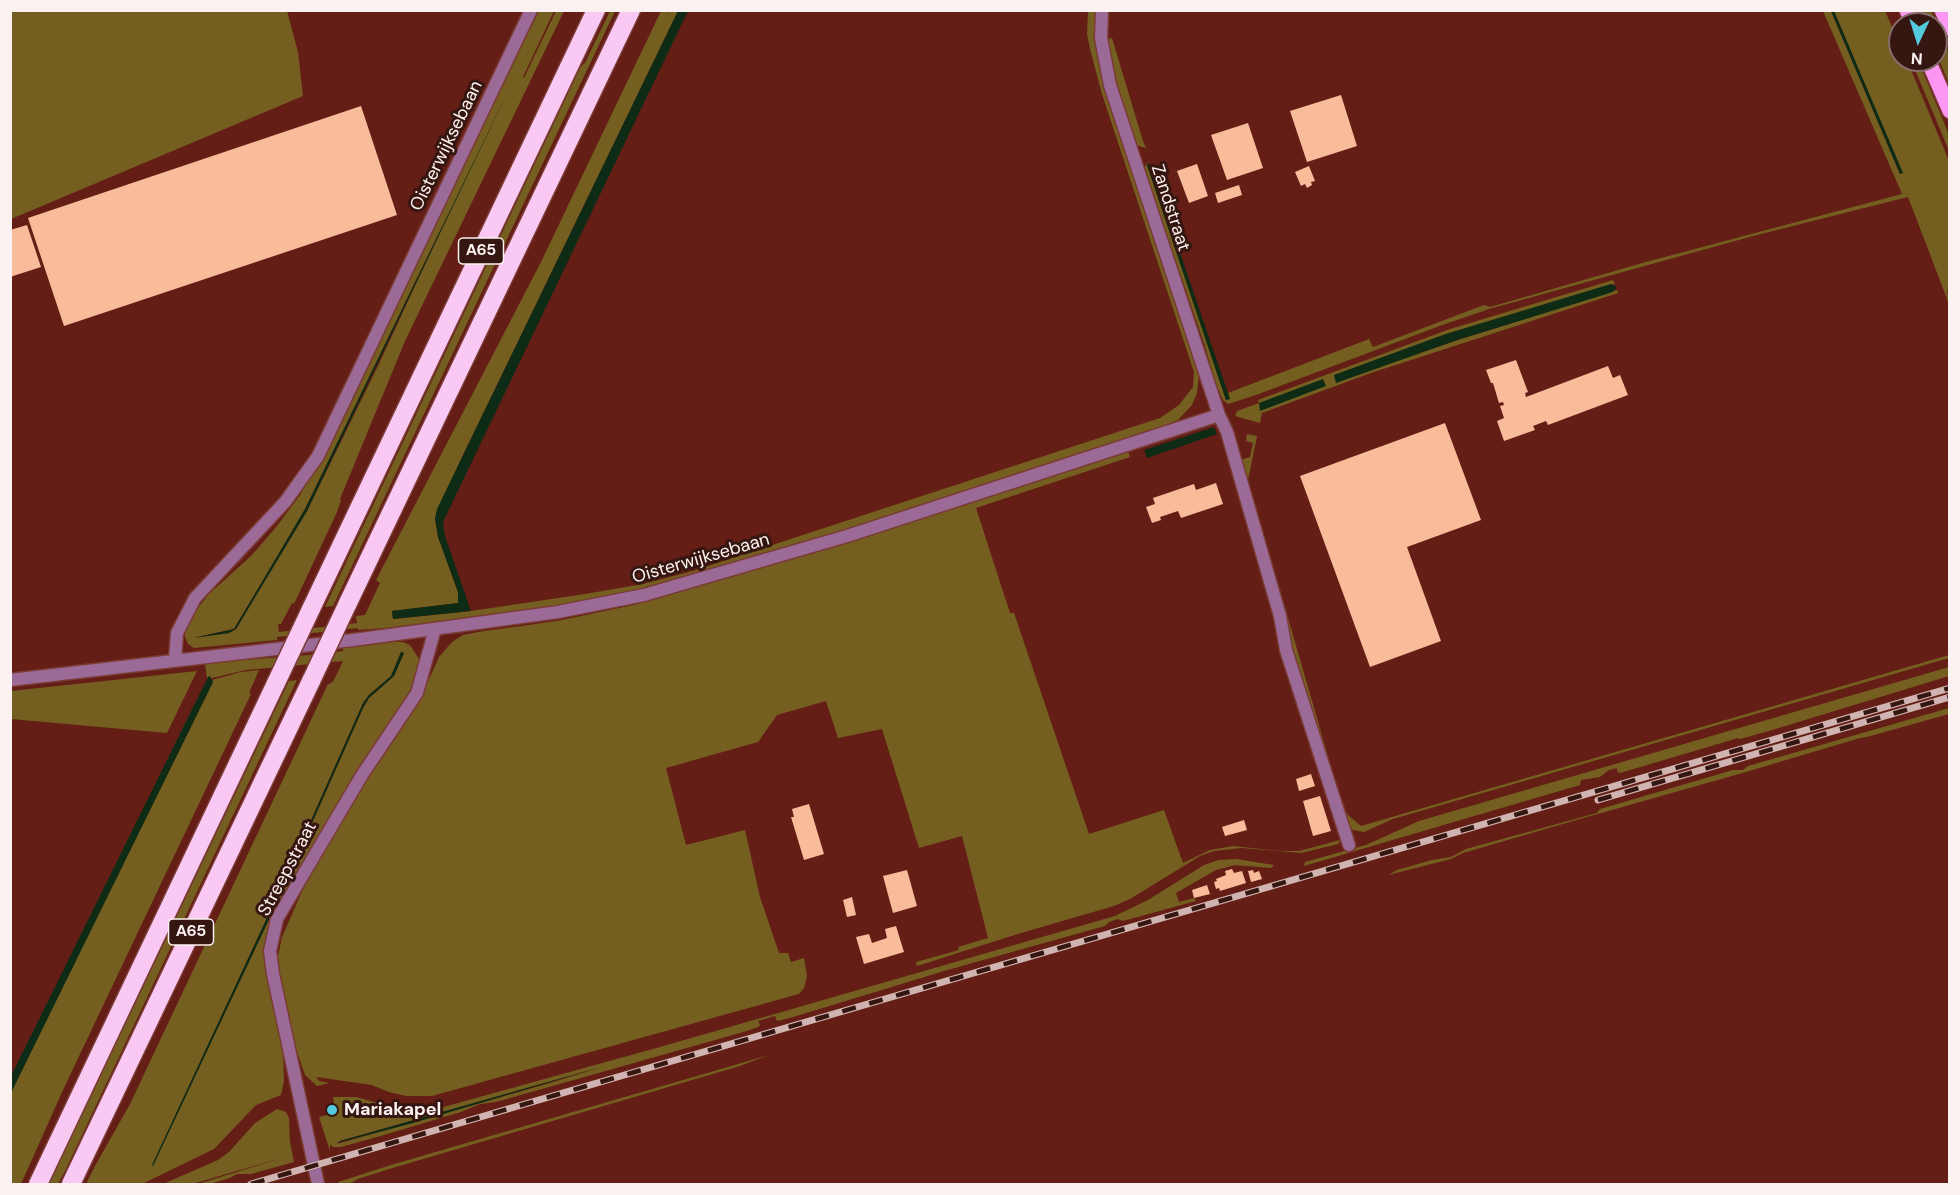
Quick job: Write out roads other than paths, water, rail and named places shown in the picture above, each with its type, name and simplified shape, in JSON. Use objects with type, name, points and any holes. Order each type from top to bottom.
[{"type":"highway","name":"A65","points":[[38,1185],[596,10]]},
{"type":"highway","name":"A65","points":[[71,1185],[631,10]]},
{"type":"main road","points":[[1942,10],[1950,28]]},
{"type":"main road","points":[[1933,72],[1950,111]]},
{"type":"street","name":"Oisterwijksebaan","points":[[175,660],[177,633],[195,598],[285,502],[318,456],[531,10]]},
{"type":"street","name":"Zandstraat","points":[[1102,10],[1101,38],[1110,85],[1227,432],[1280,616],[1286,650],[1349,845]]},
{"type":"street","name":"Oisterwijksebaan","points":[[10,680],[558,612],[644,595],[847,536],[1220,415]]},
{"type":"street","name":"Streepstraat","points":[[318,1185],[279,1010],[270,951],[274,930],[277,919],[362,775],[417,693],[435,628]]},
{"type":"railway","points":[[251,1184],[1950,688]]},
{"type":"railway","points":[[1598,800],[1950,697]]},
{"type":"place","name":"Mariakapel","points":[[332,1110]]}]
